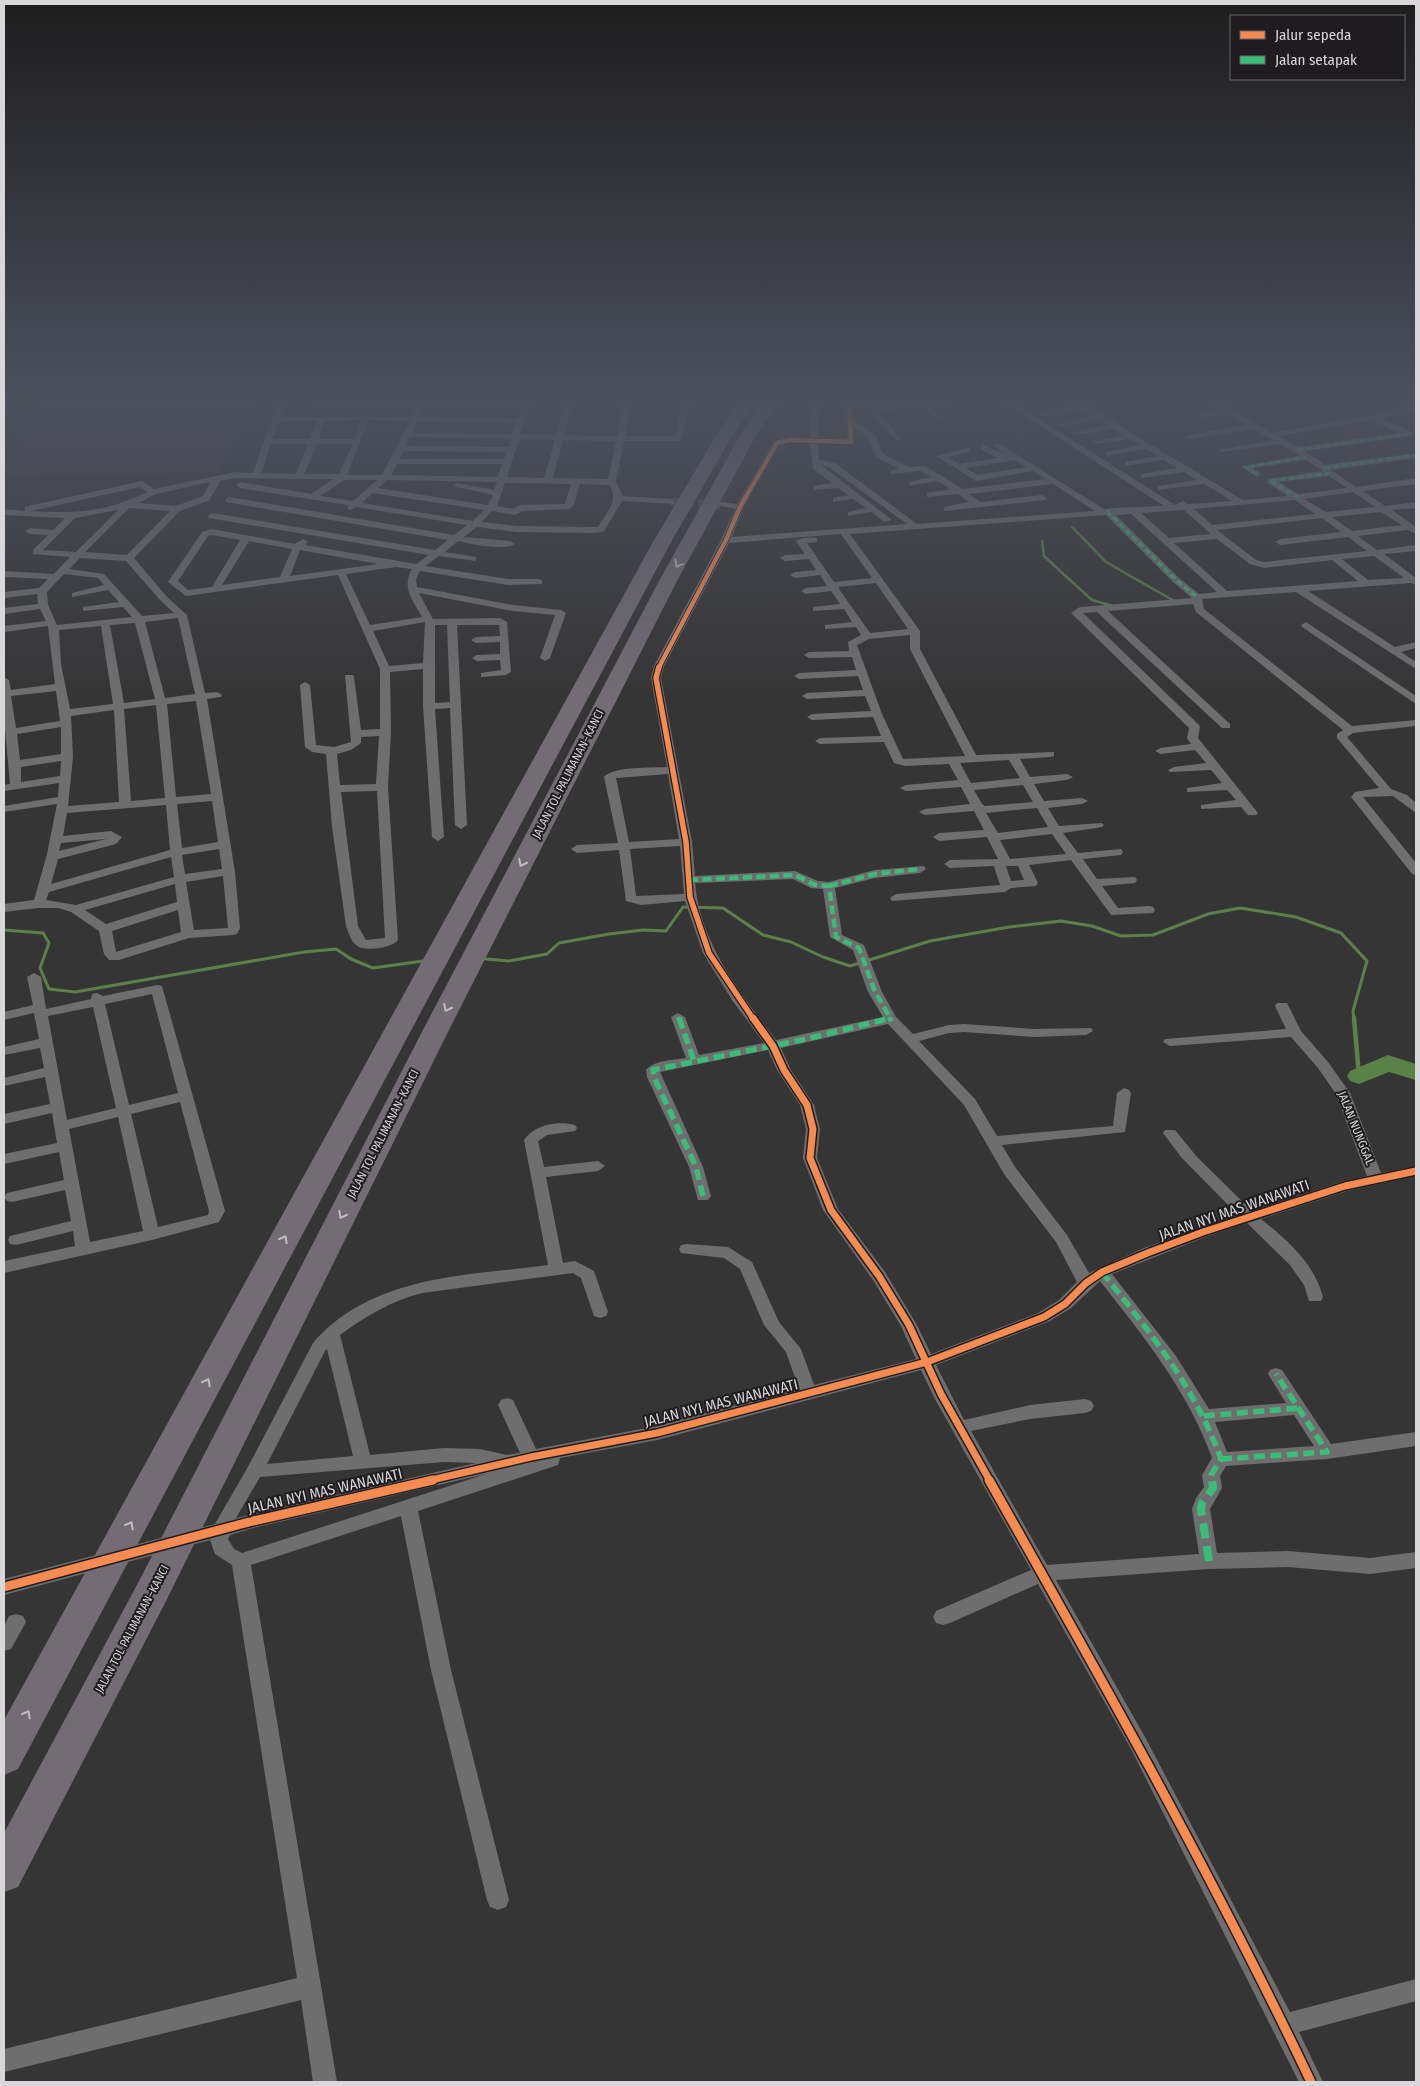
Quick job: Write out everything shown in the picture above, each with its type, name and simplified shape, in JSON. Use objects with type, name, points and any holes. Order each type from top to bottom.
[{"type":"highway","name":"JALAN TOL PALIMANAN–KANCI","points":[[4,1756],[688,498]]},
{"type":"highway","name":"JALAN TOL PALIMANAN–KANCI","points":[[4,1873],[151,1594],[437,1028],[668,581],[713,498]]},
{"type":"street","points":[[8,512],[73,498]]},
{"type":"street","points":[[8,512],[72,516],[127,505],[140,498]]},
{"type":"street","points":[[127,505],[177,509],[206,498]]},
{"type":"street","points":[[328,498],[475,524],[517,528],[599,530],[619,498]]},
{"type":"street","points":[[284,580],[296,547],[361,498]]},
{"type":"street","points":[[428,498],[514,512],[520,508],[567,507],[571,498]]},
{"type":"street","points":[[438,837],[437,801],[428,706],[429,621],[409,583],[417,568],[475,524],[491,508],[496,498]]},
{"type":"street","points":[[624,498],[671,502]]},
{"type":"street","points":[[744,498],[726,540],[712,563],[659,666],[656,678],[686,842],[692,903],[709,953],[724,978],[773,1046],[784,1070],[807,1105],[813,1129],[810,1158],[830,1210],[879,1276],[908,1325],[927,1362],[937,1387],[1138,1743],[1284,2025],[1311,2082]]},
{"type":"street","points":[[836,500],[848,498]]},
{"type":"street","points":[[859,498],[888,520]]},
{"type":"street","points":[[878,498],[916,527]]},
{"type":"street","points":[[967,498],[974,504]]},
{"type":"street","points":[[1005,498],[1009,502]]},
{"type":"street","points":[[947,509],[974,504],[1039,498]]},
{"type":"street","points":[[1042,498],[1062,513]]},
{"type":"street","points":[[1082,498],[1101,510],[1196,599],[1199,610],[1350,730]]},
{"type":"street","points":[[1159,498],[1172,507]]},
{"type":"street","points":[[1205,498],[1182,503],[1219,536],[1257,564],[1335,558],[1416,548]]},
{"type":"street","points":[[1235,498],[1240,502]]},
{"type":"street","points":[[726,540],[846,534],[1062,513],[1294,498]]},
{"type":"street","points":[[1300,498],[1415,581]]},
{"type":"street","points":[[1368,498],[1414,529]]},
{"type":"street","points":[[229,500],[510,547],[517,528]]},
{"type":"street","points":[[4,595],[42,591],[61,574],[127,505]]},
{"type":"street","points":[[721,505],[740,506]]},
{"type":"street","points":[[1210,528],[1416,505]]},
{"type":"street","points":[[962,506],[980,520]]},
{"type":"street","points":[[129,558],[177,509]]},
{"type":"street","points":[[851,514],[873,509]]},
{"type":"street","points":[[1131,509],[1226,594]]},
{"type":"street","points":[[4,908],[55,904],[75,910],[105,929],[110,954],[114,957],[188,934],[233,931],[229,872],[201,697],[182,615],[164,599],[129,558],[36,552],[72,516]]},
{"type":"street","points":[[212,516],[474,560]]},
{"type":"street","points":[[1280,542],[1414,529]]},
{"type":"street","points":[[30,531],[55,533]]},
{"type":"street","points":[[395,564],[186,593],[178,588],[173,579],[205,534],[211,532],[395,564],[417,568],[518,608],[558,612],[562,615],[550,639],[545,658]]},
{"type":"street","points":[[774,543],[846,534]]},
{"type":"street","points":[[846,534],[915,631],[915,649],[972,759]]},
{"type":"street","points":[[1169,541],[1219,536]]},
{"type":"street","points":[[215,589],[246,538]]},
{"type":"street","points":[[801,541],[867,636]]},
{"type":"street","points":[[785,558],[812,556]]},
{"type":"street","points":[[1335,558],[1368,585]]},
{"type":"street","points":[[1402,571],[1416,569]]},
{"type":"street","points":[[331,750],[334,789],[352,926],[357,939],[363,944],[385,943],[392,940],[382,787],[386,732],[385,669],[342,572]]},
{"type":"street","points":[[794,575],[823,572]]},
{"type":"street","points":[[4,574],[94,574],[101,576],[139,619],[161,702],[179,878],[188,934]]},
{"type":"street","points":[[1252,813],[1192,738],[1195,727],[1076,613],[1078,611],[1196,599],[1226,594],[1415,581]]},
{"type":"street","points":[[412,589],[469,588],[508,582],[539,582]]},
{"type":"street","points":[[806,592],[882,583]]},
{"type":"street","points":[[75,595],[110,587]]},
{"type":"street","points":[[1299,589],[1416,666]]},
{"type":"street","points":[[39,904],[44,890],[63,805],[67,757],[65,718],[59,687],[52,626],[41,598],[42,591]]},
{"type":"street","points":[[86,608],[125,604]]},
{"type":"street","points":[[4,611],[44,606]]},
{"type":"street","points":[[816,610],[847,606]]},
{"type":"street","points":[[500,621],[503,614],[518,608]]},
{"type":"street","points":[[1100,609],[1226,726]]},
{"type":"street","points":[[4,629],[105,623],[182,615]]},
{"type":"street","points":[[367,629],[429,621],[500,621],[504,624],[506,673],[485,675]]},
{"type":"street","points":[[452,622],[454,705],[461,825]]},
{"type":"street","points":[[105,623],[119,707],[125,805]]},
{"type":"street","points":[[829,627],[859,624]]},
{"type":"street","points":[[1306,624],[1416,701]]},
{"type":"street","points":[[915,631],[867,636],[853,642],[854,654],[896,758],[901,762],[1050,754]]},
{"type":"street","points":[[476,640],[505,639]]},
{"type":"street","points":[[1393,651],[1416,645]]},
{"type":"street","points":[[808,656],[854,654]]},
{"type":"street","points":[[477,658],[506,657]]},
{"type":"street","points":[[385,669],[428,666]]},
{"type":"street","points":[[799,676],[862,673]]},
{"type":"street","points":[[304,685],[311,748],[331,750],[354,746],[356,734],[349,677]]},
{"type":"street","points":[[4,680],[4,694],[16,764],[16,786]]},
{"type":"street","points":[[4,694],[59,687]]},
{"type":"street","points":[[807,696],[869,693]]},
{"type":"street","points":[[11,732],[119,707],[217,695]]},
{"type":"street","points":[[428,706],[454,705]]},
{"type":"street","points":[[812,717],[877,714]]},
{"type":"street","points":[[1387,791],[1341,736],[1350,730],[1416,723]]},
{"type":"street","points":[[356,734],[386,732]]},
{"type":"street","points":[[820,741],[887,739]]},
{"type":"street","points":[[1161,751],[1198,746]]},
{"type":"street","points":[[16,764],[67,757]]},
{"type":"street","points":[[1013,757],[1055,830],[1115,912],[1149,910]]},
{"type":"street","points":[[896,898],[1002,890],[1005,888],[1003,862],[993,835],[953,760]]},
{"type":"street","points":[[1174,770],[1214,766]]},
{"type":"street","points":[[672,770],[611,776],[624,845],[630,898],[641,901],[692,903]]},
{"type":"street","points":[[906,788],[1067,777]]},
{"type":"street","points":[[4,788],[65,778]]},
{"type":"street","points":[[1190,790],[1230,786]]},
{"type":"street","points":[[334,789],[382,787]]},
{"type":"street","points":[[1416,810],[1404,796],[1387,791],[1359,794],[1357,797],[1416,871]]},
{"type":"street","points":[[4,809],[63,805],[125,805],[217,797]]},
{"type":"street","points":[[437,801],[460,799]]},
{"type":"street","points":[[925,812],[1082,801]]},
{"type":"street","points":[[1205,807],[1244,804]]},
{"type":"street","points":[[939,837],[993,835],[1098,825]]},
{"type":"street","points":[[51,857],[112,841],[116,837],[109,835],[56,840]]},
{"type":"street","points":[[577,849],[686,842]]},
{"type":"street","points":[[44,890],[176,852],[224,845]]},
{"type":"street","points":[[950,864],[1022,862],[1117,852]]},
{"type":"street","points":[[1006,884],[1032,883],[1022,862]]},
{"type":"street","points":[[689,880],[795,875],[815,885],[829,886],[875,874],[920,869]]},
{"type":"street","points":[[75,910],[179,878],[229,872]]},
{"type":"street","points":[[1095,883],[1131,880]]},
{"type":"street","points":[[829,886],[836,937],[859,948],[875,992],[891,1019],[970,1102],[1009,1170],[1062,1240],[1086,1283]]},
{"type":"street","points":[[105,929],[183,904]]},
{"type":"street","points":[[34,977],[84,1250]]},
{"type":"street","points":[[4,1016],[157,990],[217,1211],[214,1218],[209,1221],[4,1267]]},
{"type":"street","points":[[97,999],[152,1235]]},
{"type":"street","name":"JALAN NUNGGAL","points":[[1282,1006],[1295,1033],[1341,1089],[1376,1179]]},
{"type":"street","points":[[678,1017],[694,1060]]},
{"type":"street","points":[[704,1196],[696,1167],[654,1077],[653,1070],[694,1060],[773,1046],[891,1019]]},
{"type":"street","points":[[910,1039],[949,1029],[964,1028],[1034,1033],[1086,1031]]},
{"type":"street","points":[[1170,1042],[1295,1033]]},
{"type":"street","points":[[4,1051],[46,1042]]},
{"type":"street","points":[[4,1082],[51,1071]]},
{"type":"street","points":[[991,1141],[1120,1129],[1124,1093]]},
{"type":"street","points":[[61,1126],[186,1096]]},
{"type":"street","points":[[4,1120],[58,1107]]},
{"type":"street","points":[[556,1268],[531,1140],[534,1135],[543,1131],[570,1128]]},
{"type":"street","points":[[1170,1133],[1187,1158],[1240,1209],[1251,1216],[1306,1272],[1314,1286],[1315,1297]]},
{"type":"street","points":[[6,1160],[65,1146]]},
{"type":"street","points":[[538,1172],[598,1166]]},
{"type":"street","name":"JALAN NYI MAS WANAWATI","points":[[10,1585],[253,1520],[531,1457],[582,1449],[657,1432],[927,1362],[1044,1317],[1065,1304],[1086,1283],[1102,1272],[1203,1232],[1376,1179],[1415,1174]]},
{"type":"street","points":[[12,1197],[72,1183]]},
{"type":"street","points":[[16,1240],[80,1224]]},
{"type":"street","points":[[687,1250],[728,1253],[746,1266],[772,1325],[793,1349],[809,1394]]},
{"type":"street","points":[[582,1449],[517,1472],[241,1561],[227,1554],[222,1549],[219,1540],[225,1520],[255,1470],[319,1347],[331,1333],[367,1307],[396,1294],[422,1287],[575,1267],[584,1270],[588,1275],[600,1312]]},
{"type":"street","points":[[1102,1272],[1159,1345],[1204,1416],[1214,1436],[1222,1459]]},
{"type":"street","points":[[331,1333],[363,1462]]},
{"type":"street","points":[[1276,1374],[1326,1452]]},
{"type":"street","points":[[507,1405],[531,1457]]},
{"type":"street","points":[[961,1427],[1030,1412],[1084,1406]]},
{"type":"street","points":[[1204,1416],[1299,1408]]},
{"type":"street","points":[[1222,1459],[1326,1452],[1416,1439]]},
{"type":"street","points":[[255,1470],[267,1471],[444,1455],[480,1456],[509,1462]]},
{"type":"street","points":[[1209,1561],[1201,1509],[1202,1504],[1213,1488],[1211,1475],[1222,1459]]},
{"type":"street","points":[[408,1507],[441,1670],[498,1900]]},
{"type":"street","points":[[943,1617],[1043,1573],[1209,1561],[1288,1559],[1370,1566],[1416,1560]]},
{"type":"street","points":[[241,1561],[308,1987],[325,2082]]},
{"type":"street","points":[[4,1643],[16,1622]]},
{"type":"street","points":[[4,2061],[308,1987]]},
{"type":"street","points":[[1284,2025],[1416,1990]]},
{"type":"waterway","points":[[1072,527],[1106,562],[1176,602]]},
{"type":"waterway","points":[[1042,541],[1044,556],[1059,570],[1092,600],[1113,606]]},
{"type":"waterway","points":[[486,959],[509,961],[547,954],[559,943],[609,934],[643,930],[666,931],[683,907],[723,908],[763,935],[791,942],[823,957],[850,966],[930,941],[1009,927],[1061,921],[1092,926],[1121,936],[1153,935],[1208,914],[1240,908],[1296,917],[1341,933],[1367,961],[1353,1011],[1354,1020]]},
{"type":"waterway","points":[[4,930],[43,933],[49,943],[40,968],[49,989],[75,992],[304,952],[336,949],[351,959],[373,968],[423,961]]},
{"type":"waterway","points":[[1354,1018],[1359,1076]]},
{"type":"waterway","points":[[1359,1076],[1388,1063],[1416,1072]]},
{"type":"tunnel","points":[[671,502],[721,505]]},
{"type":"marked path","points":[[1107,511],[1176,580],[1197,597]]},
{"type":"marked path","points":[[829,886],[875,874],[920,869]]},
{"type":"marked path","points":[[689,880],[795,875],[815,885],[829,886],[836,937],[859,948],[875,992],[891,1019],[806,1039],[664,1066],[653,1070],[654,1077],[696,1167],[703,1196]]},
{"type":"marked path","points":[[678,1017],[694,1061]]},
{"type":"marked path","points":[[1102,1272],[1154,1338],[1186,1384],[1212,1433],[1221,1459],[1211,1475],[1213,1488],[1202,1503],[1201,1509],[1209,1561]]},
{"type":"marked path","points":[[1221,1459],[1327,1452],[1276,1374]]},
{"type":"marked path","points":[[1204,1416],[1299,1408]]},
{"type":"cycle path","points":[[745,498],[726,540],[712,563],[659,666],[656,678],[686,842],[690,897],[709,953],[739,1000],[773,1046],[784,1070],[807,1105],[813,1129],[810,1158],[831,1210],[879,1276],[909,1325],[941,1394],[1138,1743],[1284,2025],[1311,2082]]},
{"type":"cycle path","points":[[4,1587],[253,1521],[531,1457],[657,1433],[927,1362],[1044,1317],[1065,1304],[1086,1283],[1102,1272],[1150,1252],[1203,1232],[1345,1186],[1416,1171]]}]
